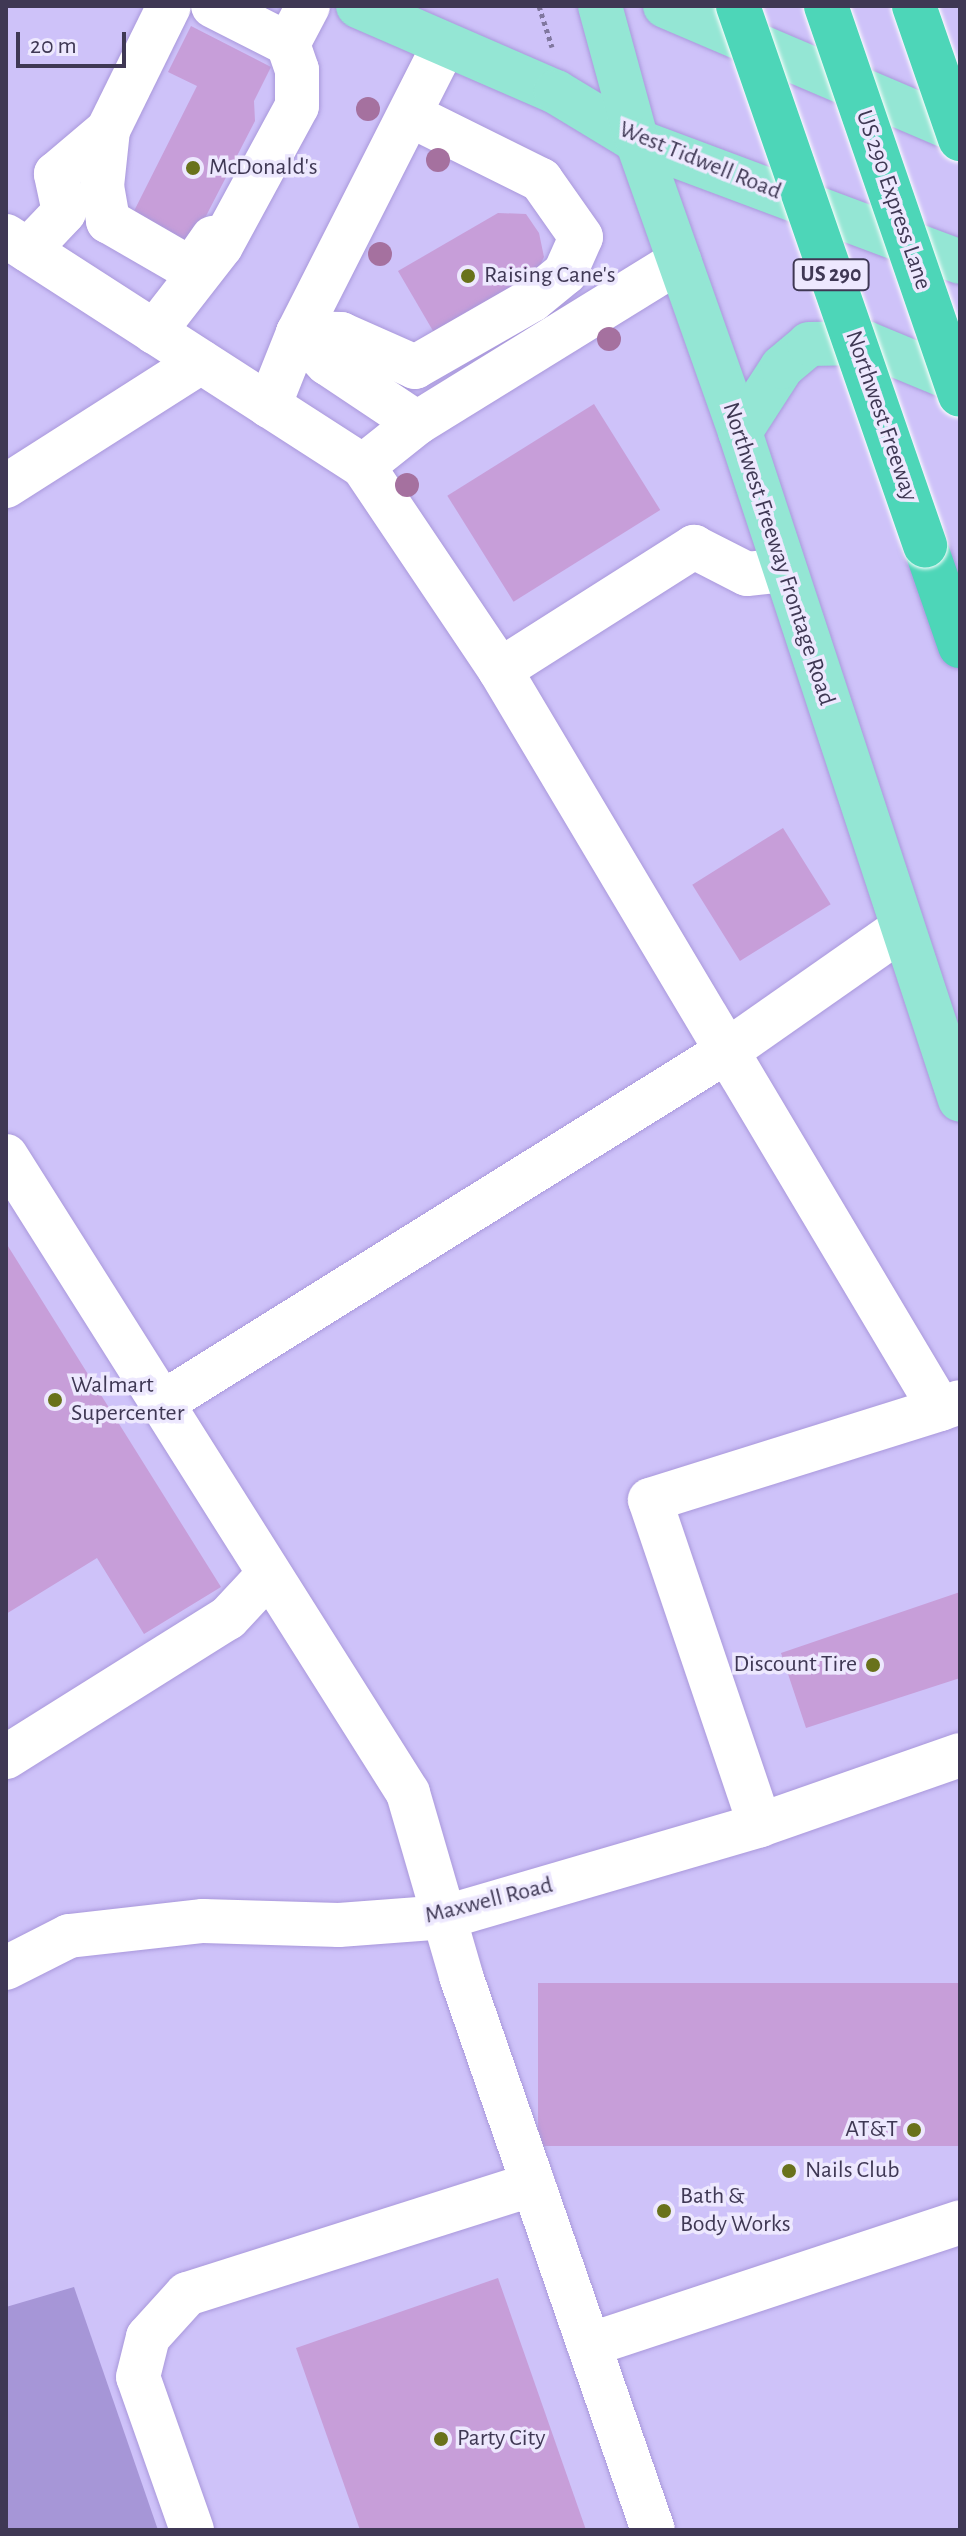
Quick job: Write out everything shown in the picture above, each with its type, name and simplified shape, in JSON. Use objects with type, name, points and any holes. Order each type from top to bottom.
[{"type":"highway","name":"Northwest Freeway","points":[[738,6],[960,646]]},
{"type":"highway","name":"US 290 Express Lane","points":[[826,6],[960,395]]},
{"type":"highway","points":[[914,6],[960,139]]},
{"type":"main road","name":"West Tidwell Road","points":[[358,6],[556,92],[637,141],[960,262]]},
{"type":"main road","name":"Northwest Freeway Frontage Road","points":[[600,6],[637,141],[740,432],[900,930],[960,1100]]},
{"type":"main road","points":[[665,6],[960,132]]},
{"type":"main road","points":[[740,432],[782,367],[809,344],[866,343],[960,382]]},
{"type":"street","points":[[169,6],[92,141],[56,174],[64,212],[191,284]]},
{"type":"street","points":[[213,6],[293,57]]},
{"type":"street","points":[[92,141],[108,221],[191,269],[287,101],[293,57],[308,6]]},
{"type":"street","points":[[269,406],[298,333],[412,116],[444,45]]},
{"type":"street","points":[[154,332],[221,246],[297,106],[293,57]]},
{"type":"street","points":[[298,333],[341,334],[415,367],[532,300],[565,273],[581,237],[541,180],[412,116]]},
{"type":"street","points":[[64,212],[17,243],[363,466],[500,670],[727,1051],[950,1405],[650,1500],[760,1825]]},
{"type":"street","points":[[363,466],[417,423],[679,261]]},
{"type":"street","points":[[298,333],[327,363],[417,423]]},
{"type":"street","points":[[6,486],[201,362]]},
{"type":"street","points":[[500,670],[694,547],[747,574],[784,570]]},
{"type":"street","points":[[162,1403],[727,1051],[900,930]]},
{"type":"street","points":[[6,1156],[408,1793],[461,1976],[653,2530]]},
{"type":"street","points":[[6,1757],[228,1618],[269,1574]]},
{"type":"street","name":"Maxwell Road","points":[[6,1968],[69,1936],[203,1921],[339,1925],[446,1917],[760,1825],[960,1755]]},
{"type":"street","points":[[192,2530],[138,2377],[148,2337],[187,2294],[533,2184]]},
{"type":"street","points":[[589,2345],[960,2222]]},
{"type":"path","points":[[539,6],[555,54]]},
{"type":"shaded area","points":[[74,2287],[158,2530],[6,2530],[6,2307]]},
{"type":"building","name":"McDonald's","points":[[191,26],[271,67],[254,101],[255,121],[191,245],[132,215],[197,86],[168,72]]},
{"type":"building","name":"Raising Cane's","points":[[498,213],[526,214],[539,233],[544,257],[533,281],[436,336],[398,271]]},
{"type":"building","points":[[594,404],[660,510],[514,602],[447,496]]},
{"type":"building","points":[[783,828],[831,904],[740,961],[692,885]]},
{"type":"building","name":"Walmart Supercenter","points":[[6,1243],[221,1587],[144,1634],[97,1558],[6,1614]]},
{"type":"building","name":"Discount Tire","points":[[960,1592],[960,1678],[806,1728],[781,1653]]},
{"type":"building","points":[[538,1983],[960,1983],[960,2146],[538,2146]]},
{"type":"building","name":"Party City","points":[[498,2278],[586,2530],[360,2530],[296,2348]]},
{"type":"place","name":"McDonald's","points":[[193,168]]},
{"type":"place","name":"Raising Cane's","points":[[468,276]]},
{"type":"place","name":"Walmart Supercenter","points":[[55,1400]]},
{"type":"place","name":"Discount Tire","points":[[873,1665]]},
{"type":"place","name":"AT&T","points":[[914,2130]]},
{"type":"place","name":"Nails Club","points":[[789,2171]]},
{"type":"place","name":"Bath & Body Works","points":[[664,2211]]},
{"type":"place","name":"Party City","points":[[441,2439]]}]
